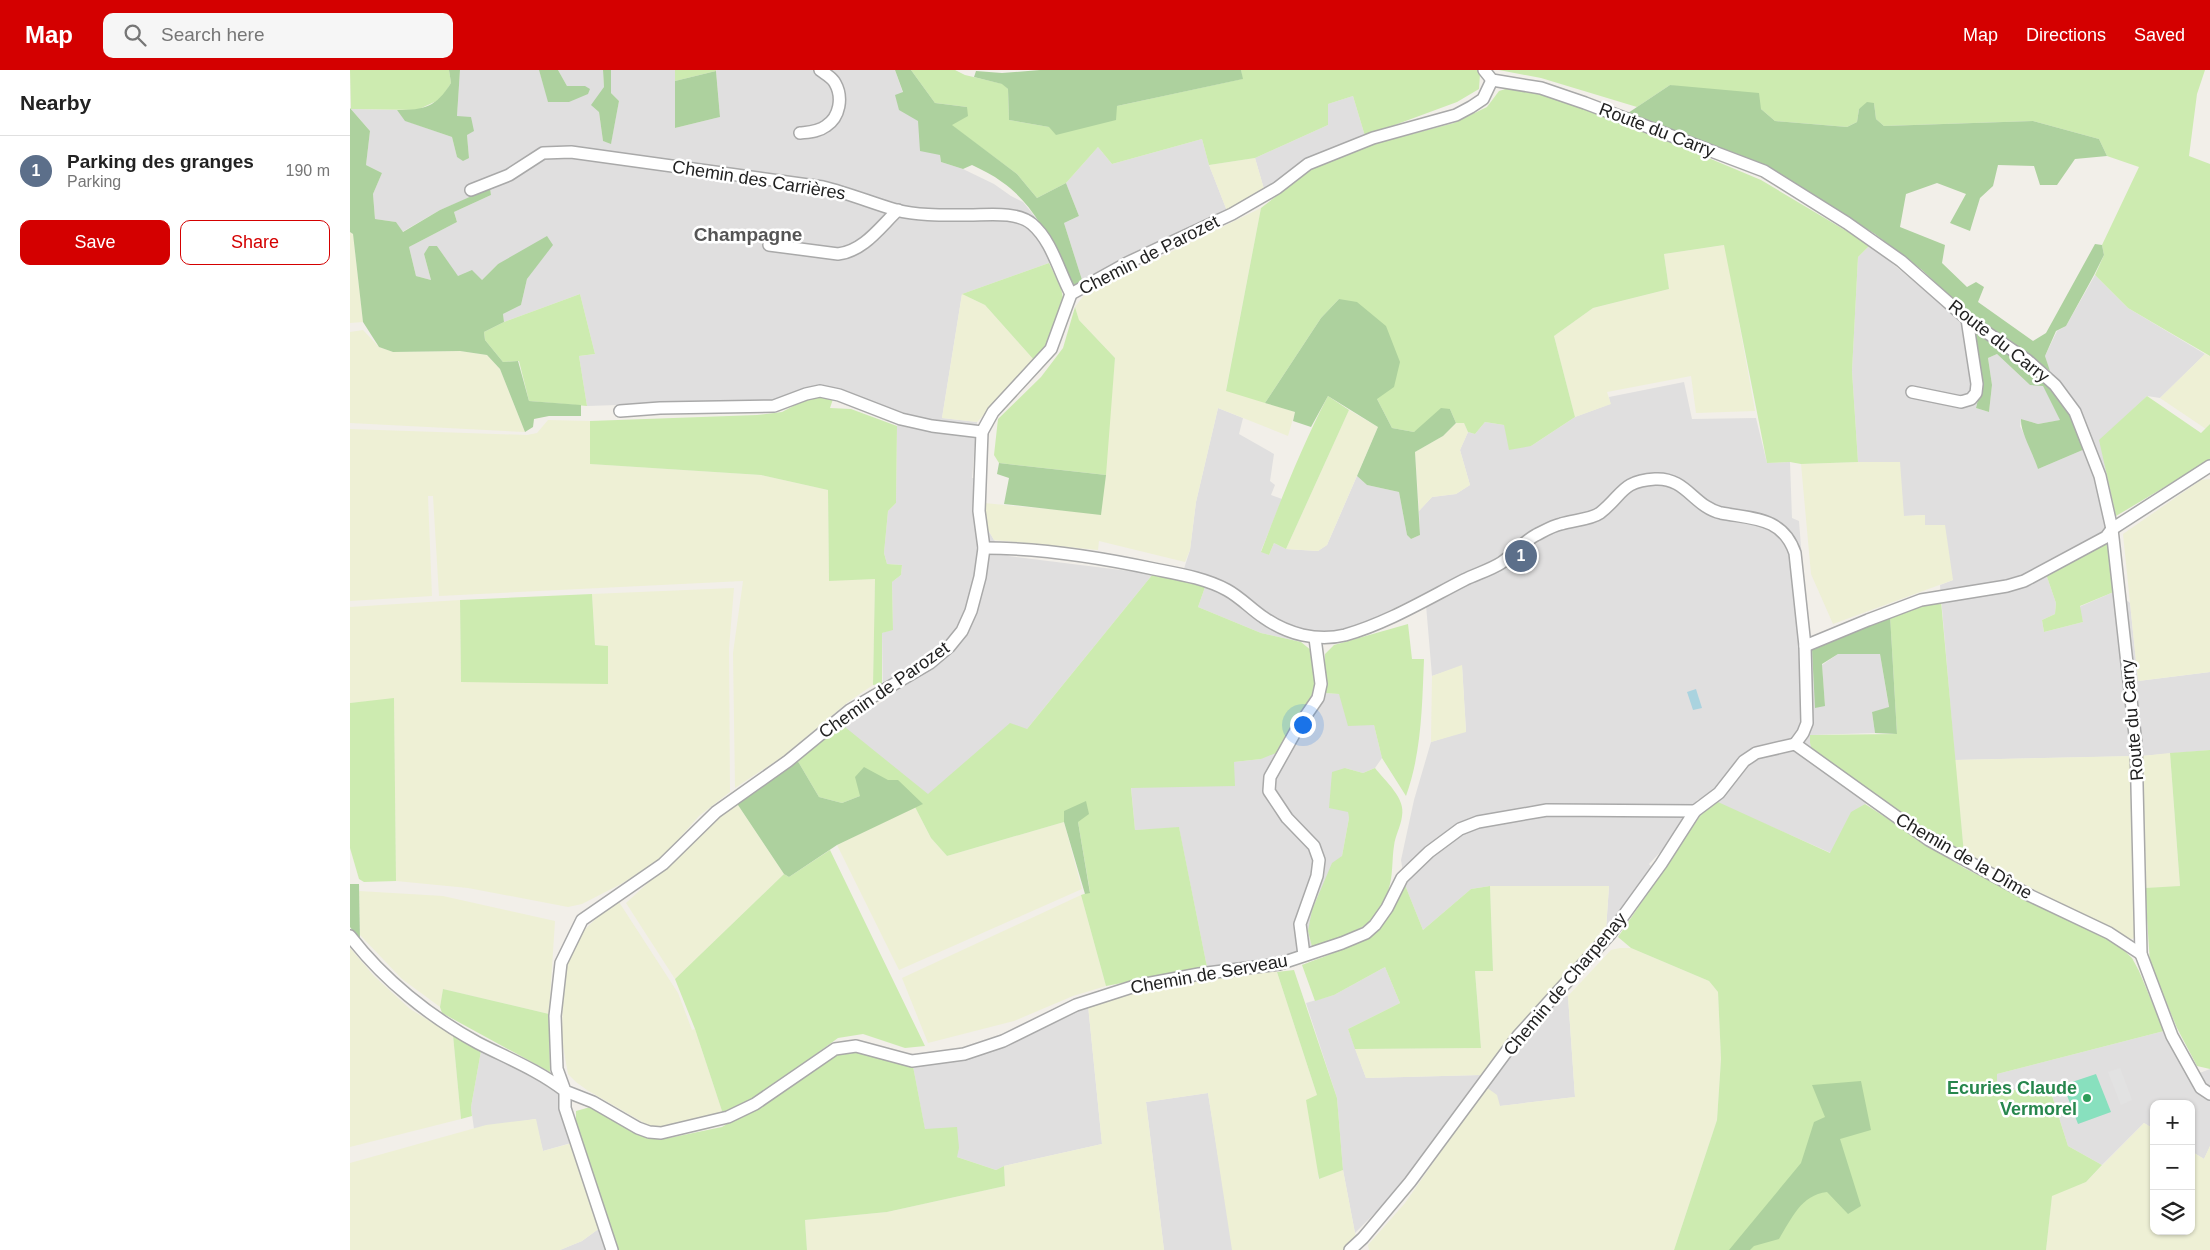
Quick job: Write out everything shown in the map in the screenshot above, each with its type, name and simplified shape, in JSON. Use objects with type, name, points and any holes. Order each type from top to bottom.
[{"type":"street","points":[[800,133],[817,131],[828,126],[837,114],[839,94],[835,83],[820,70]]},
{"type":"street","points":[[1484,70],[1492,80]]},
{"type":"street","name":"Chemin de Parozet","points":[[612,1250],[565,1108],[564,1091],[557,1069],[555,1016],[561,963],[582,920],[663,864],[716,812],[788,761],[850,710],[930,663],[949,647],[962,631],[971,611],[980,577],[984,548],[980,511],[982,432],[993,412],[1051,349],[1071,294],[1127,263],[1232,214],[1277,188],[1308,164],[1373,138],[1456,115],[1472,107],[1483,99],[1492,80]]},
{"type":"street","name":"Route du Carry","points":[[1492,80],[1541,88],[1764,171],[1847,223],[1901,261],[1967,319],[2027,360],[2055,385],[2075,412],[2100,476],[2112,529],[2136,744],[2141,954],[2172,1036],[2206,1091]]},
{"type":"street","name":"Chemin des Carrières","points":[[471,190],[509,175],[543,153],[571,152],[823,187],[898,210],[942,215],[1022,218],[1032,224],[1045,241],[1071,294]]},
{"type":"street","points":[[769,245],[838,254],[847,253],[862,246],[898,210]]},
{"type":"street","points":[[1912,392],[1961,402],[1972,399],[1976,393],[1977,384],[1967,319]]},
{"type":"street","points":[[620,411],[660,408],[774,406],[820,391],[839,395],[901,419],[932,426],[982,432]]},
{"type":"street","points":[[1805,646],[1920,600],[2007,586],[2024,580],[2106,537],[2112,529],[2210,466]]},
{"type":"street","points":[[984,548],[1019,548],[1103,558],[1209,581],[1230,591],[1264,618],[1279,626],[1315,638],[1341,636],[1366,628],[1500,563],[1534,536],[1558,524],[1598,514],[1630,483],[1656,479],[1673,480],[1686,489],[1703,506],[1718,512],[1764,520],[1782,530],[1791,541],[1795,553],[1805,646],[1808,723],[1795,744]]},
{"type":"street","points":[[1304,956],[1300,924],[1317,876],[1319,860],[1314,846],[1287,818],[1269,791],[1270,777],[1298,727],[1318,698],[1321,684],[1315,638]]},
{"type":"street","name":"Chemin de la Dîme","points":[[1795,744],[1929,840],[2031,896],[2109,933],[2141,954]]},
{"type":"street","name":"Chemin de Charpenay","points":[[1350,1250],[1363,1238],[1410,1182],[1518,1036],[1612,933],[1661,864],[1695,811],[1719,793],[1744,761],[1756,753],[1795,744]]},
{"type":"street","name":"Chemin de Serveau","points":[[350,936],[365,956],[397,988],[476,1042],[546,1076],[564,1091],[593,1102],[638,1128],[648,1132],[661,1132],[728,1117],[754,1104],[835,1049],[856,1046],[912,1060],[964,1054],[1003,1041],[1076,1005],[1135,986],[1199,974],[1279,964],[1366,933],[1375,925],[1387,908],[1402,878],[1429,852],[1460,829],[1478,822],[1547,810],[1695,811]]},
{"type":"shaded area","points":[[460,70],[539,70],[549,102],[585,86],[567,86],[558,70],[603,70],[604,87],[599,112],[603,141],[611,143],[619,101],[611,93],[611,70],[675,70],[675,128],[720,117],[716,70],[895,70],[903,93],[940,155],[941,162],[963,169],[994,184],[1023,202],[1045,229],[1059,257],[1049,263],[962,294],[942,418],[977,422],[972,478],[986,478],[984,503],[987,528],[994,540],[1009,556],[1153,574],[1027,729],[923,804],[831,734],[883,701],[882,633],[893,629],[892,582],[901,575],[902,565],[887,564],[884,553],[888,511],[896,503],[897,424],[833,399],[790,397],[770,400],[587,406],[579,356],[595,354],[580,294],[504,322],[503,314],[521,305],[527,279],[552,245],[498,264],[482,280],[458,277],[437,246],[424,254],[431,280],[416,276],[409,247],[457,222],[454,212],[491,195],[490,189],[440,210],[402,232],[396,222],[375,219],[373,194],[382,173],[366,165],[370,131],[351,109],[397,110],[406,121],[452,137],[457,157],[469,158],[467,135],[457,116]]},
{"type":"shaded area","points":[[1353,96],[1365,136],[1264,189],[1255,158],[1328,125],[1328,104]]},
{"type":"shaded area","points":[[1202,139],[1209,165],[1227,211],[1083,283],[1064,223],[1079,216],[1066,183],[1098,147],[1112,164]]},
{"type":"shaded area","points":[[1870,245],[1972,330],[1982,383],[1976,408],[1989,412],[1992,385],[1988,358],[1997,354],[2030,385],[2043,385],[2061,420],[2038,424],[2021,419],[2020,426],[2033,453],[2038,469],[2085,449],[2056,392],[2045,356],[2057,331],[2066,326],[2095,275],[2128,308],[2205,354],[2160,398],[2147,396],[2100,440],[2116,516],[2101,543],[2046,574],[2056,603],[2055,614],[2042,620],[2044,632],[2083,622],[2079,607],[2116,591],[2130,603],[2138,681],[2210,672],[2210,750],[2142,756],[1955,760],[1940,585],[1953,580],[1925,525],[1925,515],[1904,516],[1858,462],[1852,371],[1858,257]]},
{"type":"shaded area","points":[[1684,382],[1692,419],[1756,418],[1767,463],[1790,462],[1792,518],[1799,521],[1808,635],[1825,706],[1822,665],[1838,654],[1880,654],[1889,708],[1872,712],[1875,733],[1811,735],[1810,743],[1876,797],[1851,813],[1831,853],[1718,803],[1710,795],[1697,800],[1680,831],[1649,864],[1653,869],[1606,930],[1609,886],[1490,886],[1471,889],[1423,930],[1405,885],[1401,860],[1414,800],[1431,742],[1466,731],[1462,666],[1432,676],[1425,593],[1362,624],[1301,642],[1261,633],[1198,607],[1205,587],[1180,581],[1190,550],[1196,502],[1218,408],[1243,418],[1239,434],[1274,454],[1270,481],[1275,485],[1271,495],[1282,499],[1261,551],[1269,555],[1274,543],[1286,549],[1318,551],[1327,545],[1357,476],[1367,485],[1399,492],[1407,535],[1411,539],[1420,535],[1419,511],[1432,497],[1456,494],[1470,485],[1460,450],[1468,432],[1475,434],[1485,422],[1504,425],[1531,446],[1575,417],[1610,404],[1609,397]]},
{"type":"shaded area","points":[[1524,545],[1531,550],[1532,562],[1528,564],[1528,569],[1496,574],[1495,570]]},
{"type":"shaded area","points":[[1316,688],[1325,693],[1339,694],[1374,725],[1382,758],[1375,768],[1363,773],[1345,768],[1349,818],[1342,856],[1308,931],[1312,947],[1285,957],[1207,967],[1179,828],[1135,830],[1131,787],[1234,785],[1234,762],[1261,759]]},
{"type":"shaded area","points":[[1385,967],[1400,1003],[1348,1029],[1366,1078],[1481,1075],[1399,1189],[1355,1233],[1343,1170],[1337,1098],[1306,1003],[1334,995]]},
{"type":"shaded area","points":[[1563,995],[1568,996],[1575,1097],[1500,1106],[1486,1087],[1519,1041]]},
{"type":"shaded area","points":[[1088,1005],[1102,1144],[1004,1166],[996,1170],[957,1157],[925,1130],[912,1061],[964,1054]]},
{"type":"shaded area","points":[[2164,1031],[2192,1076],[2210,1069],[2210,1146],[2204,1159],[2195,1153],[2195,1100],[2150,1100],[2150,1127],[2144,1123],[2102,1165],[2068,1146],[2049,1086],[1997,1092],[1997,1074]]},
{"type":"shaded area","points":[[481,1051],[538,1076],[560,1094],[571,1143],[543,1151],[535,1119],[474,1129],[471,1107]]},
{"type":"shaded area","points":[[2120,1068],[2132,1100],[2121,1105],[2108,1072]]},
{"type":"shaded area","points":[[1208,1093],[1233,1250],[1164,1250],[1146,1102]]},
{"type":"shaded area","points":[[604,1225],[612,1250],[560,1250],[582,1241]]},
{"type":"green space","points":[[350,70],[449,70],[451,83],[441,99],[417,110],[351,109]]},
{"type":"green space","points":[[449,70],[460,70],[457,116],[471,117],[474,131],[467,135],[469,158],[463,161],[457,157],[452,137],[405,121],[397,110],[422,108],[435,102],[451,83]]},
{"type":"green space","points":[[539,70],[558,70],[567,86],[585,86],[590,89],[588,94],[569,102],[548,102]]},
{"type":"green space","points":[[603,70],[611,70],[611,93],[619,101],[611,144],[603,141],[599,112],[591,105],[604,87]]},
{"type":"green space","points":[[675,70],[716,70],[716,71],[675,81]]},
{"type":"green space","points":[[895,70],[911,70],[935,103],[967,107],[968,116],[952,125],[1017,174],[1037,198],[1066,183],[1079,216],[1064,223],[1083,283],[1074,286],[1035,216],[1025,203],[1002,182],[972,165],[963,169],[941,162],[940,155],[920,151],[918,121],[899,110],[895,95],[903,92]]},
{"type":"green space","points":[[911,70],[955,70],[965,75],[1003,84],[1008,89],[1009,120],[1049,127],[1117,106],[1242,79],[1241,70],[1477,70],[1480,74],[1479,89],[1457,102],[1365,136],[1353,96],[1328,104],[1328,125],[1255,158],[1209,165],[1202,139],[1112,164],[1098,147],[1066,183],[1037,198],[1017,174],[951,125],[967,107],[935,103]]},
{"type":"green space","points":[[1040,70],[1241,70],[1243,79],[1117,106],[1116,120],[1056,135],[1049,127],[1009,120],[1008,89],[1002,84],[974,77],[976,71],[1002,73]]},
{"type":"green space","points":[[1499,70],[2205,70],[2197,94],[2189,156],[2210,164],[2210,356],[2128,308],[2095,275],[2104,255],[2102,245],[2139,167],[2107,156],[2099,139],[2033,121],[1884,126],[1876,119],[1874,103],[1859,109],[1857,122],[1847,127],[1775,121],[1761,109],[1670,85],[1637,107],[1541,78]]},
{"type":"green space","points":[[716,71],[720,117],[675,128],[675,81]]},
{"type":"green space","points":[[1670,85],[1759,93],[1761,109],[1775,121],[1847,127],[1857,122],[1859,109],[1867,102],[1874,103],[1876,119],[1884,126],[2033,121],[2099,139],[2107,156],[2075,159],[2057,185],[2040,185],[2034,166],[1998,165],[1993,186],[1980,198],[1970,231],[1950,223],[1966,194],[1937,183],[1906,194],[1900,227],[1945,245],[1942,263],[1967,287],[1976,282],[1984,287],[1978,302],[2033,341],[2046,333],[2095,244],[2102,245],[2104,255],[2094,275],[2066,326],[2056,331],[2045,356],[2050,371],[1967,312],[1922,270],[1875,234],[1771,169],[1628,113]]},
{"type":"green space","points":[[1512,87],[1548,94],[1761,180],[1870,245],[1858,257],[1852,371],[1858,462],[1767,463],[1724,245],[1664,254],[1669,289],[1593,308],[1554,336],[1575,417],[1531,446],[1509,450],[1504,425],[1485,422],[1475,434],[1468,432],[1464,423],[1456,423],[1450,409],[1414,432],[1392,428],[1377,399],[1339,299],[1321,318],[1265,403],[1226,391],[1261,208],[1310,170],[1374,144],[1454,123],[1487,107],[1499,91]]},
{"type":"green space","points":[[350,108],[370,131],[366,165],[382,173],[373,194],[375,219],[396,222],[403,232],[440,210],[490,188],[491,195],[454,212],[457,222],[409,247],[416,276],[431,280],[424,254],[429,246],[437,246],[458,276],[472,270],[482,280],[498,264],[547,236],[553,245],[527,279],[521,305],[503,314],[504,322],[484,332],[485,340],[503,362],[518,361],[529,401],[581,405],[581,416],[549,416],[534,419],[533,427],[525,432],[500,369],[487,355],[460,351],[393,352],[379,347],[363,322],[353,234],[350,232]]},
{"type":"green space","points":[[1255,158],[1264,189],[1227,211],[1209,165]]},
{"type":"green space","points":[[1261,208],[1226,390],[1295,412],[1288,436],[1218,408],[1196,502],[1190,550],[1185,562],[1099,541],[1098,550],[994,540],[987,528],[984,503],[1101,514],[1115,358],[1079,320],[1075,307],[1085,294]]},
{"type":"green space","points":[[350,232],[353,234],[363,322],[350,323]]},
{"type":"green space","points":[[1725,245],[1755,411],[1696,413],[1691,376],[1607,392],[1611,404],[1575,417],[1554,336],[1593,308],[1669,289],[1664,254]]},
{"type":"green space","points":[[1049,263],[1061,288],[1063,298],[1048,343],[1035,361],[985,305],[962,294]]},
{"type":"green space","points":[[580,294],[595,354],[579,356],[587,406],[529,401],[519,361],[503,362],[485,340],[484,332],[504,322]]},
{"type":"green space","points":[[962,294],[985,305],[1035,361],[977,422],[942,418]]},
{"type":"green space","points":[[1339,299],[1357,302],[1386,326],[1400,362],[1394,387],[1377,399],[1392,428],[1414,432],[1441,408],[1450,409],[1456,423],[1443,436],[1415,452],[1420,535],[1411,539],[1407,535],[1399,492],[1367,485],[1357,476],[1378,427],[1328,396],[1311,427],[1293,421],[1295,412],[1265,403],[1321,318]]},
{"type":"green space","points":[[1075,307],[1079,320],[1115,358],[1106,475],[999,463],[994,455],[998,419],[1041,377],[1063,348]]},
{"type":"green space","points":[[363,330],[379,347],[393,352],[460,351],[487,355],[500,369],[525,432],[350,423],[350,332]]},
{"type":"green space","points":[[1972,330],[1978,330],[2044,378],[2066,402],[2079,428],[2085,449],[2038,469],[2025,437],[2021,419],[2038,424],[2060,420],[2043,386],[2030,385],[1997,354],[1988,358],[1992,385],[1989,412],[1976,408],[1982,383]]},
{"type":"green space","points":[[2205,354],[2210,356],[2210,424],[2206,429],[2160,398]]},
{"type":"green space","points":[[814,395],[833,399],[830,408],[851,409],[897,426],[896,503],[888,511],[884,553],[887,564],[902,565],[901,575],[892,582],[893,630],[882,633],[882,684],[873,685],[875,579],[829,581],[828,490],[761,475],[590,464],[590,421],[757,415],[782,412]]},
{"type":"green space","points":[[1328,396],[1349,410],[1286,549],[1274,543],[1269,555],[1261,552],[1292,473]]},
{"type":"green space","points":[[2147,396],[2201,433],[2210,424],[2210,460],[2116,516],[2099,440]]},
{"type":"green space","points":[[1349,410],[1378,427],[1327,545],[1318,551],[1286,549]]},
{"type":"green space","points":[[548,420],[590,421],[591,464],[761,475],[828,490],[829,580],[875,579],[873,685],[848,702],[782,757],[735,788],[733,653],[743,581],[439,596],[433,496],[428,496],[432,596],[350,601],[350,429],[527,435],[537,433]]},
{"type":"green space","points":[[1456,423],[1464,423],[1468,432],[1460,450],[1470,485],[1456,494],[1432,497],[1419,511],[1415,452],[1443,436]]},
{"type":"green space","points":[[1900,462],[1904,516],[1925,515],[1925,525],[1945,525],[1953,580],[1833,624],[1811,574],[1801,464]]},
{"type":"green space","points":[[999,463],[1106,475],[1101,515],[1004,504],[1009,478],[997,474]]},
{"type":"green space","points":[[2210,479],[2210,672],[2138,681],[2123,534],[2201,480]]},
{"type":"green space","points":[[2101,543],[2109,545],[2116,591],[2080,606],[2083,622],[2044,632],[2042,620],[2055,614],[2056,603],[2046,574]]},
{"type":"green space","points":[[1153,574],[1205,587],[1198,607],[1261,633],[1301,642],[1312,651],[1316,688],[1276,753],[1261,759],[1234,762],[1235,786],[1131,788],[1135,830],[1179,827],[1207,967],[1106,986],[1081,895],[1090,892],[1078,822],[1064,811],[1064,822],[947,856],[931,838],[915,807],[922,804],[860,796],[842,803],[819,797],[796,758],[840,723],[928,794],[1010,723],[1027,729]]},
{"type":"green space","points":[[734,588],[729,648],[730,792],[699,816],[662,858],[621,884],[582,904],[568,907],[468,888],[396,881],[394,699],[350,703],[350,607],[460,600],[461,682],[608,646],[595,645],[592,594]]},
{"type":"green space","points":[[592,594],[595,645],[608,646],[608,684],[461,682],[460,600]]},
{"type":"green space","points":[[1941,601],[1964,854],[1876,797],[1813,753],[1810,743],[1810,735],[1897,734],[1890,615],[1924,604]]},
{"type":"green space","points":[[1890,615],[1897,734],[1875,733],[1872,712],[1889,707],[1880,654],[1838,654],[1822,664],[1825,706],[1815,708],[1812,649]]},
{"type":"green space","points":[[1408,624],[1412,659],[1424,659],[1422,711],[1418,745],[1406,796],[1382,758],[1374,725],[1348,726],[1339,694],[1325,693],[1325,654],[1334,645]]},
{"type":"green space","points":[[1462,665],[1466,732],[1431,742],[1432,676]]},
{"type":"green space","points":[[394,698],[396,881],[364,882],[359,879],[350,848],[350,703]]},
{"type":"green space","points":[[2210,750],[2210,1069],[2197,1066],[2177,1028],[2150,963],[2145,888],[2180,886],[2170,753]]},
{"type":"green space","points":[[2170,753],[2180,887],[2145,888],[2142,756]]},
{"type":"green space","points":[[2133,756],[2136,938],[2131,939],[1964,854],[1955,760]]},
{"type":"green space","points":[[796,758],[819,797],[842,803],[860,796],[855,777],[864,767],[888,780],[898,780],[923,804],[837,845],[789,877],[784,874],[736,802]]},
{"type":"green space","points":[[1345,768],[1363,773],[1375,768],[1394,790],[1401,803],[1402,816],[1393,851],[1391,879],[1385,899],[1379,911],[1371,920],[1351,933],[1312,947],[1308,931],[1312,910],[1332,863],[1342,856],[1349,818],[1348,812],[1329,808],[1332,772]]},
{"type":"green space","points":[[1086,801],[1089,814],[1078,822],[1090,893],[1085,894],[1064,822],[1064,811]]},
{"type":"green space","points":[[736,802],[784,874],[675,979],[626,903]]},
{"type":"green space","points":[[1718,802],[1830,853],[1851,812],[1865,804],[1964,868],[2116,943],[2132,958],[2164,1031],[1997,1074],[1997,1092],[2049,1086],[2068,1146],[2102,1165],[2086,1182],[2052,1196],[2046,1250],[1674,1250],[1717,1120],[1721,1059],[1718,992],[1709,981],[1631,948],[1618,937],[1702,813]]},
{"type":"green space","points":[[915,807],[931,838],[947,856],[1064,822],[1082,889],[899,970],[837,845]]},
{"type":"green space","points":[[830,850],[925,1046],[905,1048],[863,1034],[838,1038],[743,1107],[723,1114],[695,1029],[675,979],[784,874],[789,877]]},
{"type":"green space","points":[[350,884],[359,884],[360,941],[350,927]]},
{"type":"green space","points":[[1405,885],[1423,930],[1471,889],[1490,886],[1493,971],[1475,971],[1481,1048],[1355,1049],[1348,1029],[1400,1003],[1385,967],[1334,995],[1315,1001],[1302,965],[1352,945],[1376,931],[1388,915]]},
{"type":"green space","points":[[1490,886],[1609,886],[1606,930],[1481,1075],[1366,1078],[1355,1049],[1481,1048],[1475,971],[1493,971]]},
{"type":"green space","points":[[359,891],[443,896],[555,921],[549,1014],[443,989],[440,1007],[402,979],[360,935]]},
{"type":"green space","points":[[1081,895],[1106,986],[1073,996],[1014,1021],[928,1043],[902,978]]},
{"type":"green space","points":[[617,899],[678,993],[692,1030],[695,1029],[723,1114],[676,1126],[651,1127],[587,1090],[568,1074],[562,1041],[563,983],[567,960],[581,933]]},
{"type":"green space","points":[[350,948],[374,976],[410,1009],[453,1035],[461,1119],[350,1147]]},
{"type":"green space","points":[[1631,948],[1709,981],[1718,992],[1721,1059],[1717,1120],[1674,1250],[1369,1250],[1368,1245],[1405,1203],[1486,1087],[1497,1095],[1500,1106],[1575,1097],[1568,996],[1611,950]]},
{"type":"green space","points":[[1275,966],[1317,1095],[1318,1179],[1343,1170],[1359,1245],[1355,1250],[1232,1250],[1208,1093],[1146,1102],[1164,1250],[807,1250],[805,1220],[887,1212],[1005,1186],[1004,1166],[1102,1144],[1088,1005],[1115,992]]},
{"type":"green space","points":[[1294,970],[1337,1098],[1343,1170],[1319,1179],[1306,1100],[1317,1095],[1277,972]]},
{"type":"green space","points":[[443,989],[549,1014],[550,1072],[442,1013],[440,1007]]},
{"type":"green space","points":[[453,1035],[481,1051],[471,1107],[472,1116],[461,1119]]},
{"type":"green space","points":[[856,1046],[912,1061],[925,1129],[957,1127],[959,1148],[957,1157],[996,1170],[1004,1166],[1005,1186],[887,1212],[805,1220],[807,1250],[612,1250],[576,1142],[576,1111],[594,1106],[640,1135],[669,1138],[722,1127],[835,1049]]},
{"type":"green space","name":"Ecuries Claude Vermorel","points":[[2096,1074],[2111,1112],[2078,1124],[2063,1085]]},
{"type":"green space","points":[[1861,1081],[1871,1130],[1840,1139],[1861,1206],[1848,1214],[1827,1192],[1818,1194],[1810,1198],[1798,1209],[1779,1239],[1754,1246],[1750,1250],[1729,1250],[1801,1163],[1814,1122],[1825,1117],[1812,1085]]},
{"type":"green space","points":[[536,1119],[543,1151],[576,1142],[604,1225],[582,1241],[560,1250],[350,1250],[350,1163],[486,1125]]},
{"type":"green space","points":[[2144,1123],[2150,1127],[2150,1235],[2195,1235],[2195,1153],[2204,1159],[2210,1146],[2210,1250],[2046,1250],[2052,1195],[2086,1182]]},
{"type":"water","points":[[1696,689],[1702,708],[1693,710],[1687,692]]},
{"type":"place","name":"Parking des granges","points":[[1521,556]]},
{"type":"place","name":"Ecuries Claude Vermorel","points":[[2087,1098]]},
{"type":"district","name":"Champagne","points":[[748,234]]}]
